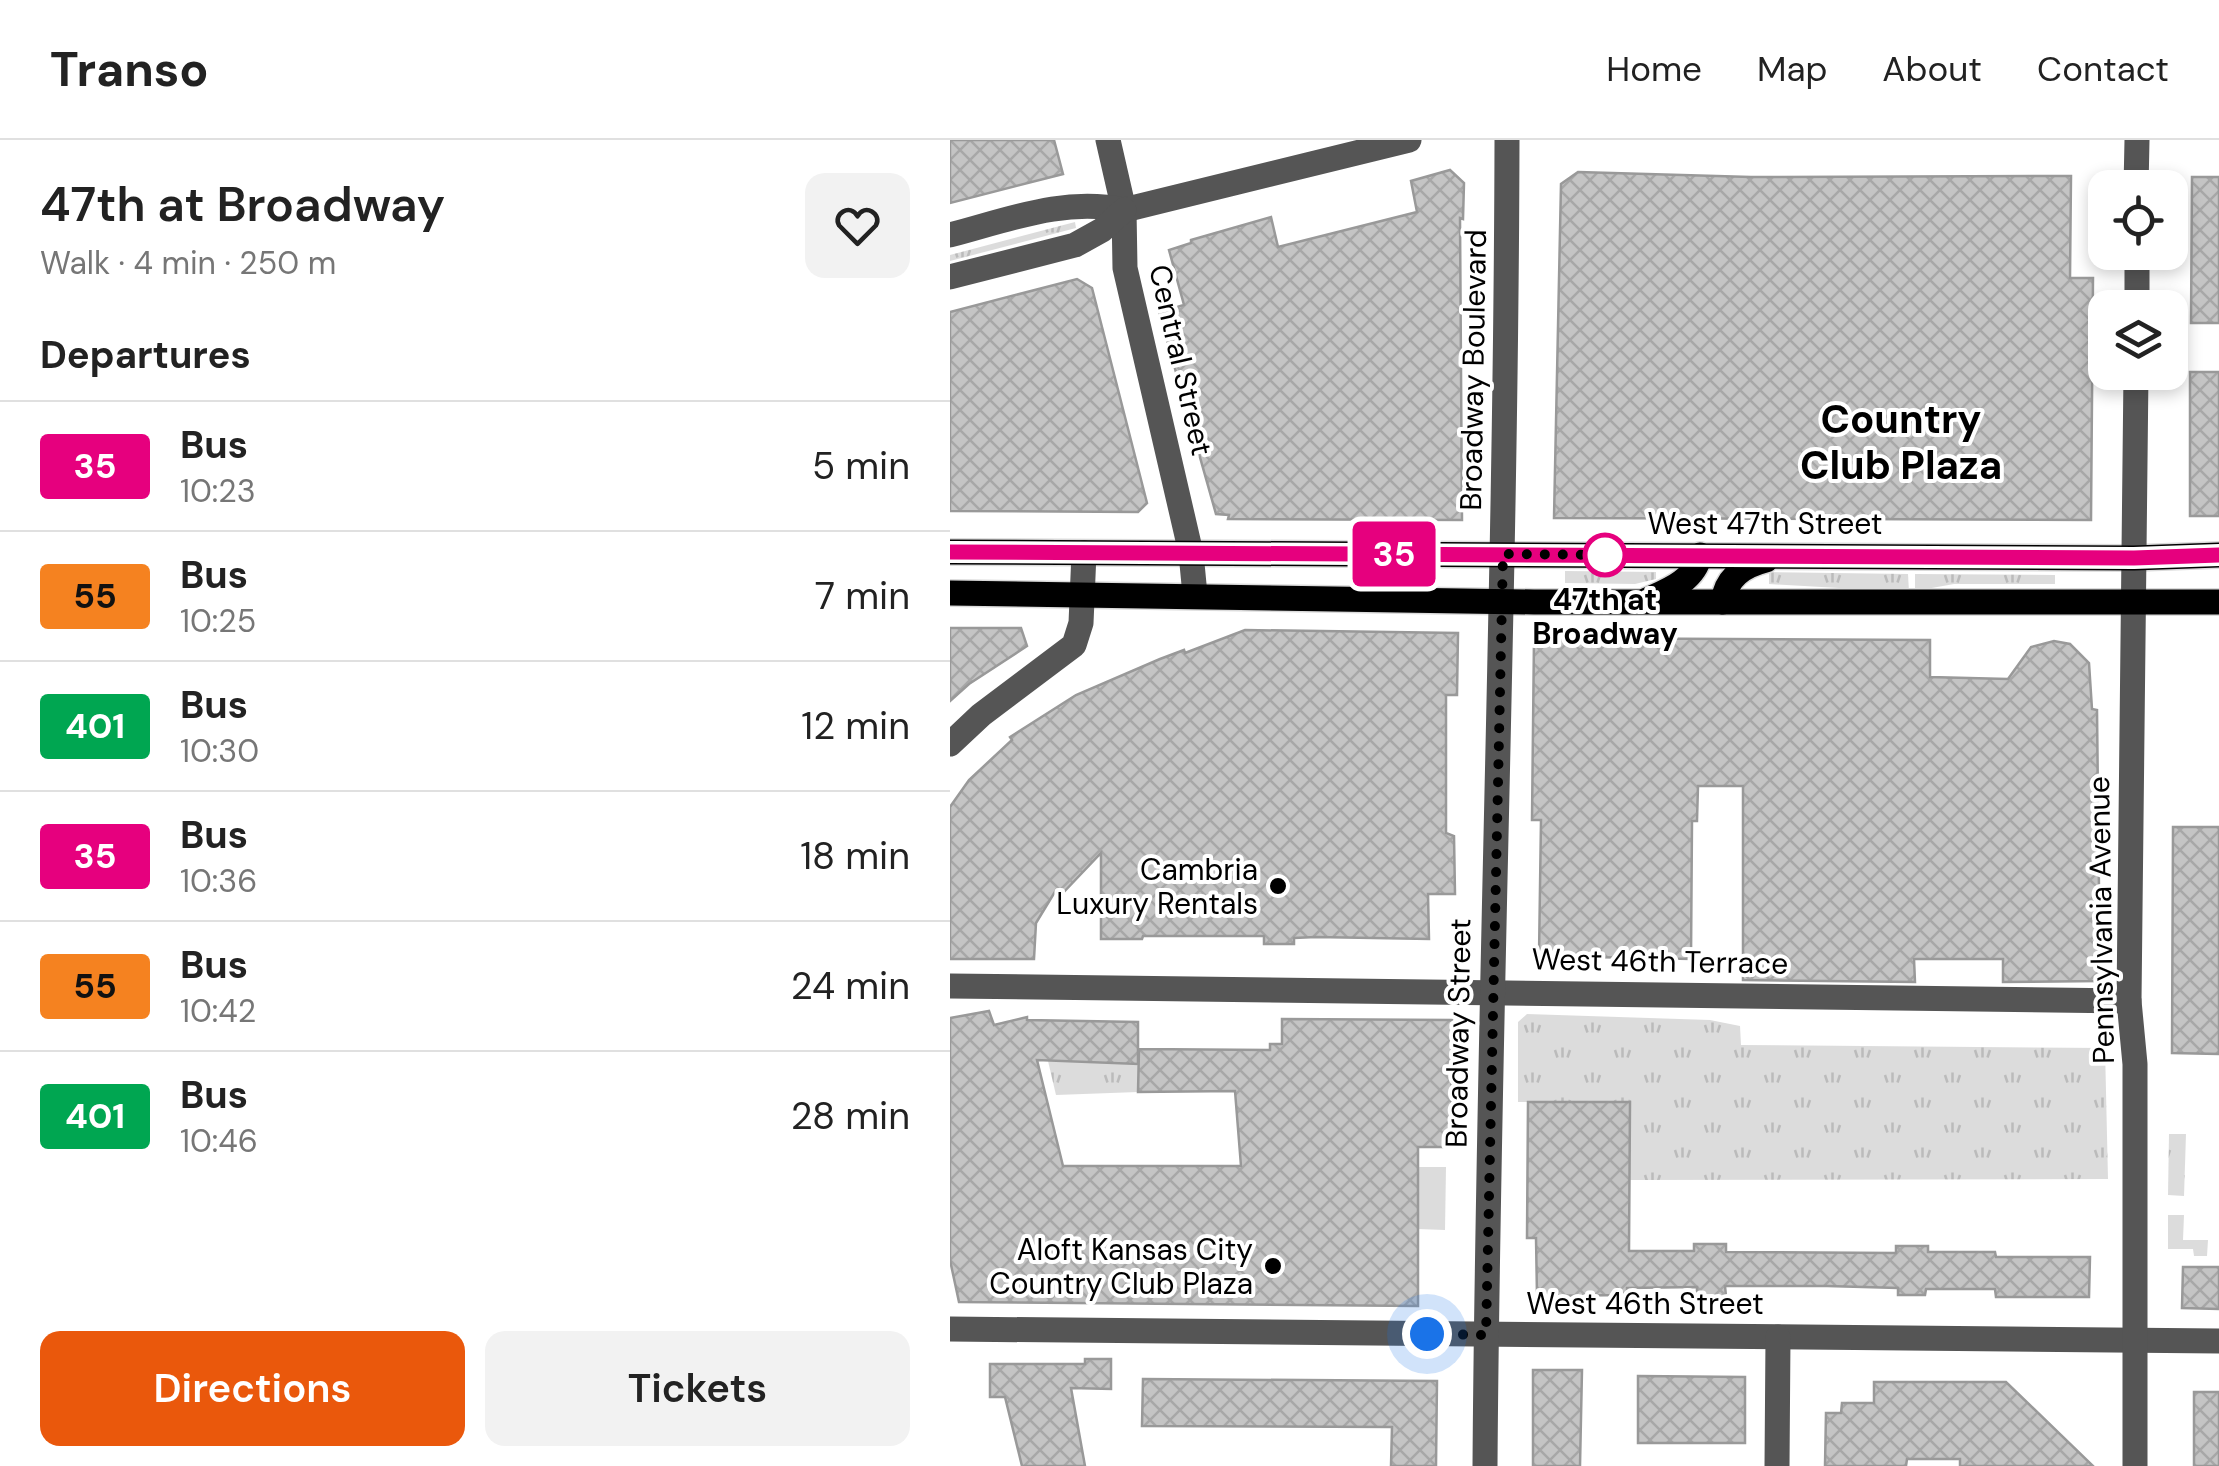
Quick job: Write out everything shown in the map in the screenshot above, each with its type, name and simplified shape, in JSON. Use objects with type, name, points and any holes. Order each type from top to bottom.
[{"type":"main road","name":"West 47th Street","points":[[950,552],[2134,558],[2219,555]]},
{"type":"main road","points":[[1642,602],[1685,580],[1699,563],[1700,555]]},
{"type":"main road","points":[[1723,602],[1727,586],[1743,568],[1780,556]]},
{"type":"main road","points":[[950,594],[1642,602],[2219,602]]},
{"type":"street","name":"Central Street","points":[[1108,140],[1124,210],[1125,268],[1191,554],[1195,595]]},
{"type":"street","points":[[950,235],[1057,207],[1098,204],[1124,210],[1410,140]]},
{"type":"street","name":"Broadway Boulevard","points":[[1500,601],[1508,140]]},
{"type":"street","points":[[2136,170],[2137,140]]},
{"type":"street","points":[[950,277],[1075,244],[1095,235],[1124,210]]},
{"type":"street","name":"Pennsylvania Avenue","points":[[2135,1466],[2135,1064],[2129,1001],[2136,390]]},
{"type":"street","points":[[950,744],[1074,645],[1081,623],[1084,553]]},
{"type":"street","name":"Broadway Street","points":[[1485,1466],[1500,601]]},
{"type":"street","name":"West 46th Terrace","points":[[950,986],[2129,1001]]},
{"type":"street","name":"West 46th Street","points":[[950,1329],[2219,1341]]},
{"type":"street","points":[[1776,1466],[1778,1336]]},
{"type":"green space","points":[[1075,222],[1076,228],[950,261],[950,255]]},
{"type":"green space","points":[[1565,571],[1656,572],[1656,579],[1635,584],[1565,583]]},
{"type":"green space","points":[[1769,572],[1908,574],[1909,592],[1769,584]]},
{"type":"green space","points":[[1915,574],[2055,575],[2055,584],[1954,584],[1915,591]]},
{"type":"green space","points":[[1527,1014],[1710,1020],[1740,1026],[1741,1045],[2105,1048],[2108,1179],[1630,1180],[1630,1102],[1518,1102],[1518,1022]]},
{"type":"green space","points":[[1048,1061],[1139,1064],[1138,1092],[1056,1095]]},
{"type":"green space","points":[[2169,1134],[2186,1134],[2184,1196],[2168,1195]]},
{"type":"green space","points":[[1418,1167],[1446,1167],[1445,1230],[1418,1229]]},
{"type":"green space","points":[[2168,1215],[2184,1215],[2183,1240],[2208,1240],[2207,1256],[2194,1256],[2193,1249],[2168,1249]]},
{"type":"building","points":[[950,140],[1054,140],[1063,174],[950,203]]},
{"type":"building","points":[[1450,170],[1464,183],[1463,219],[1460,218],[1462,520],[1228,519],[1229,515],[1216,514],[1159,312],[1184,305],[1169,250],[1271,217],[1278,247],[1417,212],[1411,181]]},
{"type":"building","points":[[1578,172],[1751,177],[2071,176],[2070,278],[2093,278],[2093,290],[2088,290],[2091,520],[1554,518],[1561,184]]},
{"type":"building","points":[[2192,177],[2219,177],[2219,323],[2191,323]]},
{"type":"building","points":[[1077,279],[1092,288],[1147,503],[1138,512],[950,511],[950,312]]},
{"type":"building","points":[[2190,372],[2219,372],[2219,516],[2190,516]]},
{"type":"building","points":[[950,628],[1021,628],[1027,646],[950,701]]},
{"type":"building","points":[[1245,630],[1458,633],[1457,695],[1446,695],[1446,833],[1454,836],[1455,894],[1428,894],[1429,939],[1316,937],[1294,938],[1294,944],[1264,944],[1264,936],[1101,939],[1101,853],[1062,894],[1056,890],[1036,923],[1034,959],[950,959],[950,807],[969,780],[1012,740],[1010,737],[1076,695],[1160,659]]},
{"type":"building","points":[[1534,638],[1930,640],[1930,677],[2008,679],[2031,647],[2054,641],[2070,644],[2089,663],[2092,709],[2097,710],[2100,981],[2003,982],[2003,959],[1914,959],[1915,982],[1743,980],[1743,786],[1698,786],[1697,821],[1692,821],[1691,959],[1539,956],[1541,820],[1532,820]]},
{"type":"building","points":[[2173,827],[2219,827],[2219,1054],[2172,1053]]},
{"type":"building","points":[[989,1011],[994,1025],[1027,1017],[1138,1022],[1138,1064],[1037,1060],[1063,1166],[1241,1166],[1235,1091],[1138,1092],[1139,1049],[1270,1050],[1270,1044],[1282,1044],[1282,1019],[1452,1020],[1451,1147],[1418,1147],[1418,1306],[959,1302],[950,1260],[950,1018]]},
{"type":"building","points":[[1528,1102],[1630,1102],[1629,1251],[1694,1251],[1694,1244],[1726,1244],[1726,1252],[1896,1253],[1896,1246],[1928,1246],[1928,1252],[1995,1252],[1996,1257],[2090,1257],[2089,1297],[1996,1297],[1995,1289],[1926,1289],[1925,1295],[1898,1295],[1898,1288],[1827,1286],[1725,1286],[1726,1296],[1697,1296],[1697,1287],[1627,1288],[1627,1295],[1537,1296],[1536,1238],[1527,1238]]},
{"type":"building","points":[[2183,1267],[2219,1267],[2219,1309],[2182,1308]]},
{"type":"building","points":[[1085,1359],[1111,1359],[1111,1389],[1071,1388],[1085,1466],[1022,1466],[1005,1397],[990,1397],[990,1364],[1085,1364]]},
{"type":"building","points":[[1533,1370],[1582,1370],[1580,1466],[1533,1466]]},
{"type":"building","points":[[1638,1376],[1745,1377],[1745,1443],[1638,1443]]},
{"type":"building","points":[[1143,1379],[1437,1381],[1436,1466],[1391,1466],[1392,1427],[1142,1426]]},
{"type":"building","points":[[1874,1382],[2006,1382],[2093,1466],[1960,1466],[1960,1459],[1907,1459],[1906,1466],[1825,1466],[1826,1413],[1841,1413],[1842,1403],[1874,1403]]},
{"type":"building","points":[[2194,1392],[2219,1392],[2219,1466],[2194,1466]]},
{"type":"bus line","name":"35","points":[[950,552],[2134,558],[2219,555]]},
{"type":"place","name":"47th at Broadway","points":[[1605,555]]},
{"type":"place","name":"Cambria Luxury Rentals","points":[[1278,886]]},
{"type":"place","name":"Aloft Kansas City Country Club Plaza","points":[[1273,1266]]},
{"type":"district","name":"Country Club Plaza","points":[[1901,442]]},
{"type":"route","points":[[1427,1334],[1486,1335],[1503,554],[1614,555],[1605,555]]}]
